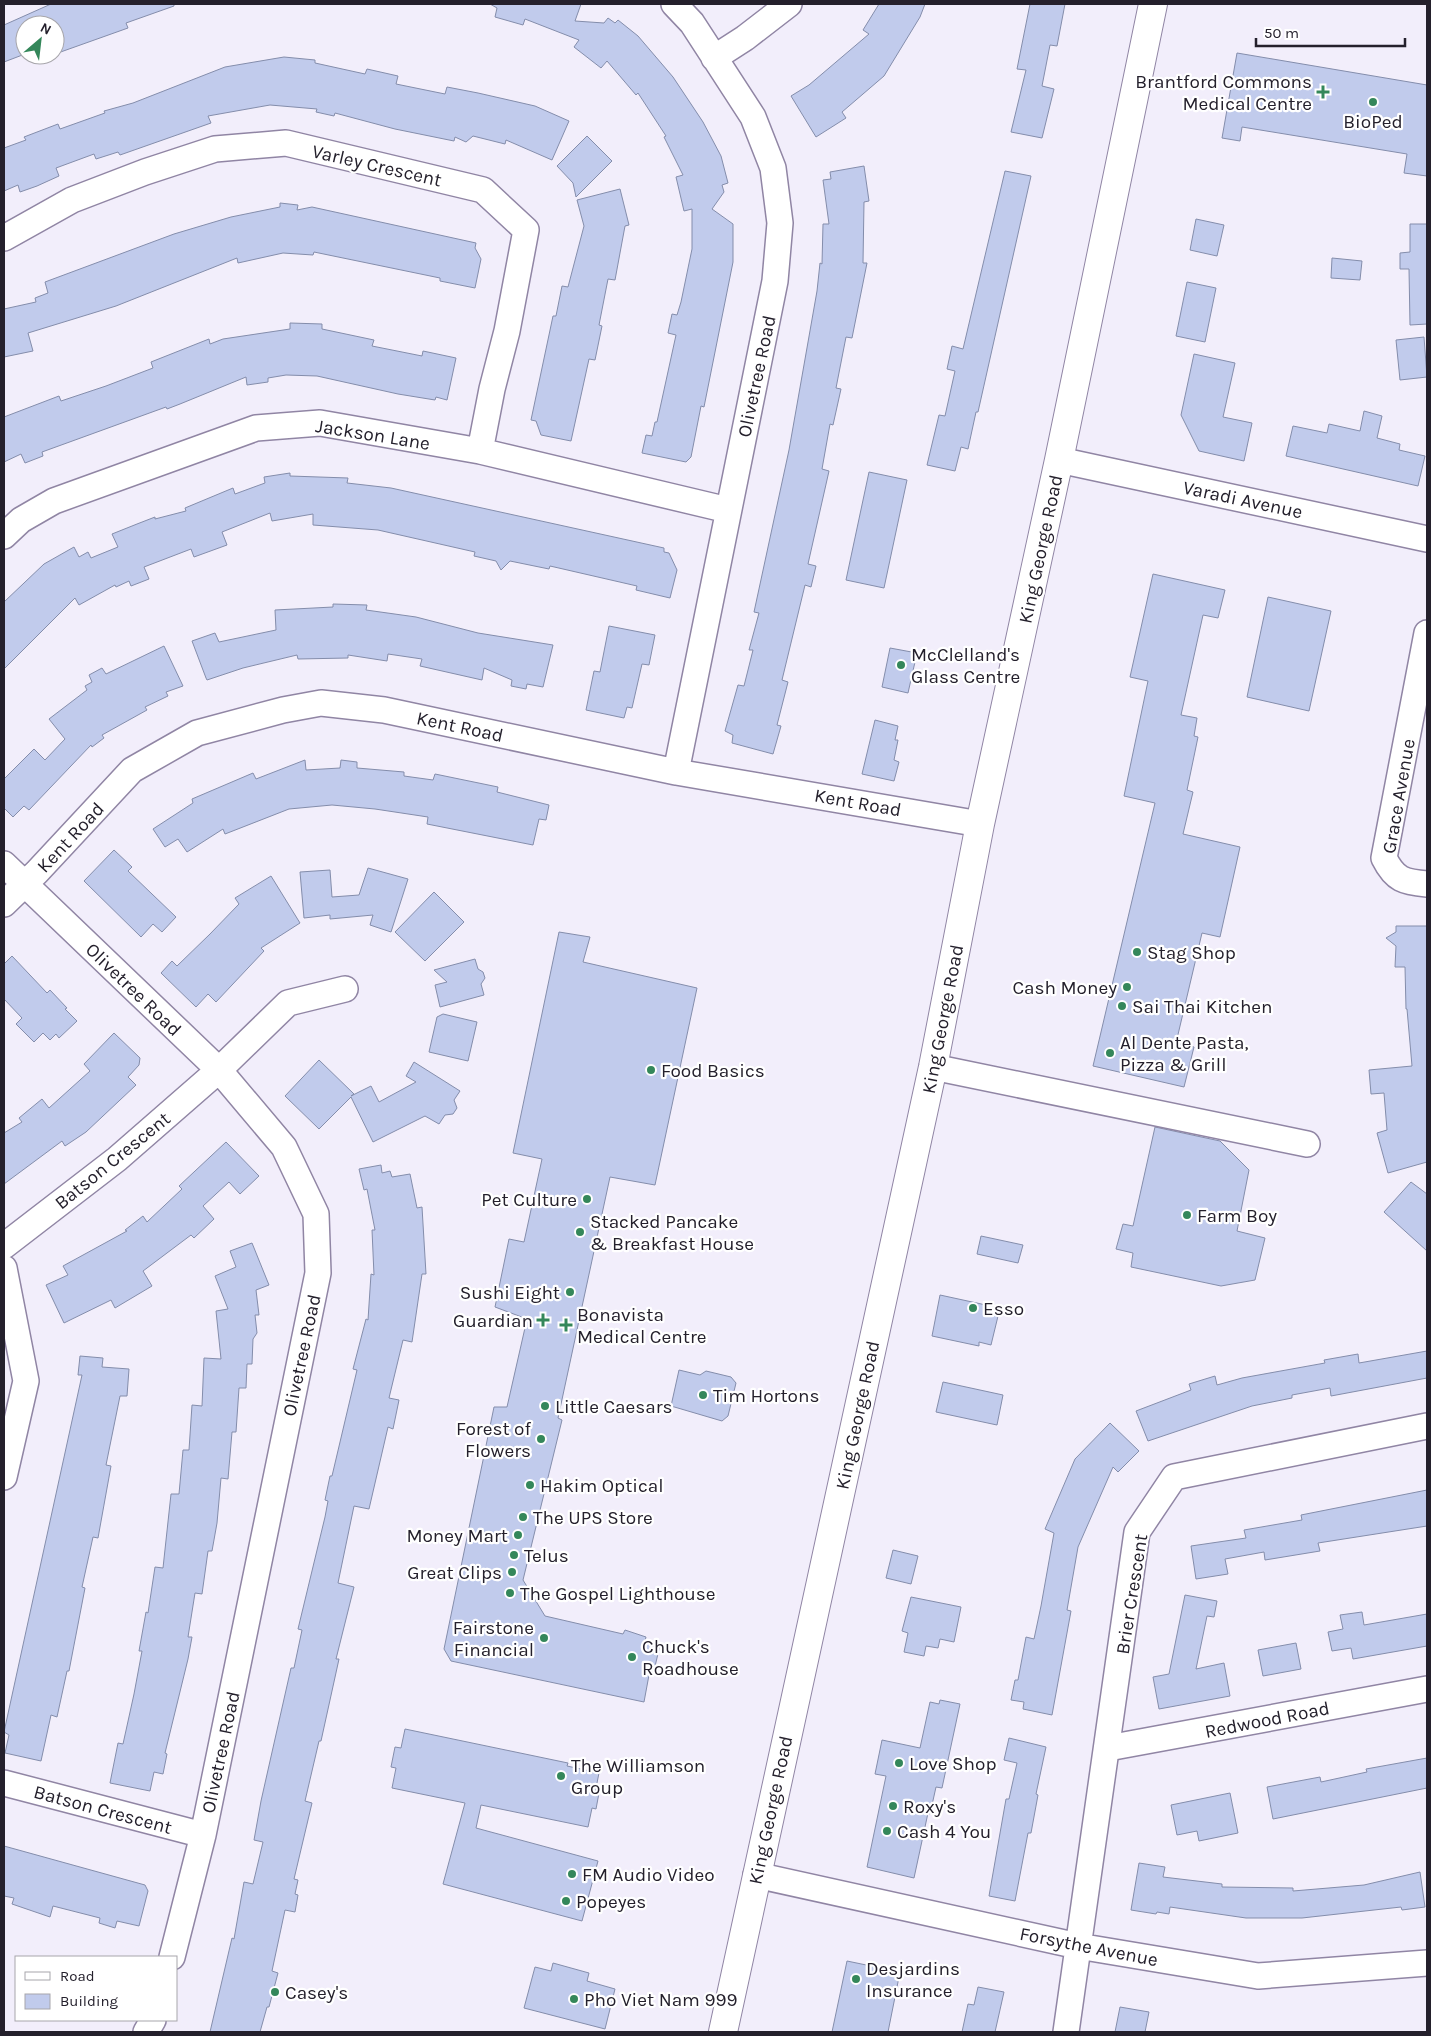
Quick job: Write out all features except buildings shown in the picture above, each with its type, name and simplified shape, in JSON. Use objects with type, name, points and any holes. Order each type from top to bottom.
[{"type":"main road","name":"King George Road","points":[[723,2032],[933,1067],[980,824],[1059,460],[1153,4]]},
{"type":"street","name":"Olivetree Road","points":[[674,4],[692,23],[753,117],[772,168],[780,222],[776,281],[676,772]]},
{"type":"street","points":[[714,58],[745,38],[789,4]]},
{"type":"street","name":"Varley Crescent","points":[[4,238],[72,200],[145,172],[215,149],[286,144],[484,190],[526,230],[507,331],[492,389],[480,452]]},
{"type":"street","name":"Jackson Lane","points":[[7,528],[54,501],[256,428],[320,422],[480,452],[728,510]]},
{"type":"street","name":"Varadi Avenue","points":[[1059,460],[1427,538]]},
{"type":"street","name":"Grace Avenue","points":[[1427,633],[1384,858],[1390,870],[1405,882],[1427,884]]},
{"type":"street","name":"Kent Road","points":[[4,904],[132,770],[197,733],[283,710],[321,703],[384,710],[676,772],[980,824]]},
{"type":"street","name":"Olivetree Road","points":[[4,864],[219,1070],[284,1147],[316,1214],[318,1273],[203,1835],[172,1956]]},
{"type":"street","name":"Batson Crescent","points":[[4,1246],[117,1159],[219,1070],[288,1003],[345,989]]},
{"type":"street","points":[[933,1067],[1307,1144]]},
{"type":"street","points":[[4,1268],[26,1381],[4,1477]]},
{"type":"street","name":"Brier Crescent","points":[[1066,2032],[1108,1748],[1137,1532],[1174,1477],[1427,1426]]},
{"type":"street","name":"Redwood Road","points":[[1108,1748],[1427,1688]]},
{"type":"street","name":"Batson Crescent","points":[[4,1783],[203,1835]]},
{"type":"street","name":"Forsythe Avenue","points":[[756,1875],[1078,1946],[1258,1976],[1427,1963]]},
{"type":"street","points":[[146,2032],[152,2021]]},
{"type":"place","name":"Brantford Commons Medical Centre","points":[[1323,92]]},
{"type":"place","name":"BioPed","points":[[1373,102]]},
{"type":"place","name":"McClelland's Glass Centre","points":[[901,665]]},
{"type":"place","name":"Stag Shop","points":[[1137,952]]},
{"type":"place","name":"Cash Money","points":[[1127,987]]},
{"type":"place","name":"Sai Thai Kitchen","points":[[1122,1006]]},
{"type":"place","name":"Al Dente Pasta, Pizza & Grill","points":[[1110,1053]]},
{"type":"place","name":"Food Basics","points":[[651,1070]]},
{"type":"place","name":"Pet Culture","points":[[587,1199]]},
{"type":"place","name":"Farm Boy","points":[[1187,1215]]},
{"type":"place","name":"Stacked Pancake & Breakfast House","points":[[580,1232]]},
{"type":"place","name":"Sushi Eight","points":[[570,1292]]},
{"type":"place","name":"Esso","points":[[973,1308]]},
{"type":"place","name":"Guardian","points":[[543,1320]]},
{"type":"place","name":"Bonavista Medical Centre","points":[[566,1325]]},
{"type":"place","name":"Tim Hortons","points":[[703,1395]]},
{"type":"place","name":"Little Caesars","points":[[545,1406]]},
{"type":"place","name":"Forest of Flowers","points":[[541,1439]]},
{"type":"place","name":"Hakim Optical","points":[[530,1485]]},
{"type":"place","name":"The UPS Store","points":[[523,1517]]},
{"type":"place","name":"Money Mart","points":[[518,1535]]},
{"type":"place","name":"Telus","points":[[514,1555]]},
{"type":"place","name":"Great Clips","points":[[512,1572]]},
{"type":"place","name":"The Gospel Lighthouse","points":[[510,1593]]},
{"type":"place","name":"Fairstone Financial","points":[[544,1638]]},
{"type":"place","name":"Chuck's Roadhouse","points":[[632,1657]]},
{"type":"place","name":"Love Shop","points":[[899,1763]]},
{"type":"place","name":"The Williamson Group","points":[[561,1776]]},
{"type":"place","name":"Roxy's","points":[[893,1806]]},
{"type":"place","name":"Cash 4 You","points":[[887,1831]]},
{"type":"place","name":"FM Audio Video","points":[[572,1874]]},
{"type":"place","name":"Popeyes","points":[[566,1901]]},
{"type":"place","name":"Desjardins Insurance","points":[[856,1979]]},
{"type":"place","name":"Casey's","points":[[275,1992]]},
{"type":"place","name":"Pho Viet Nam 999","points":[[574,1999]]}]
